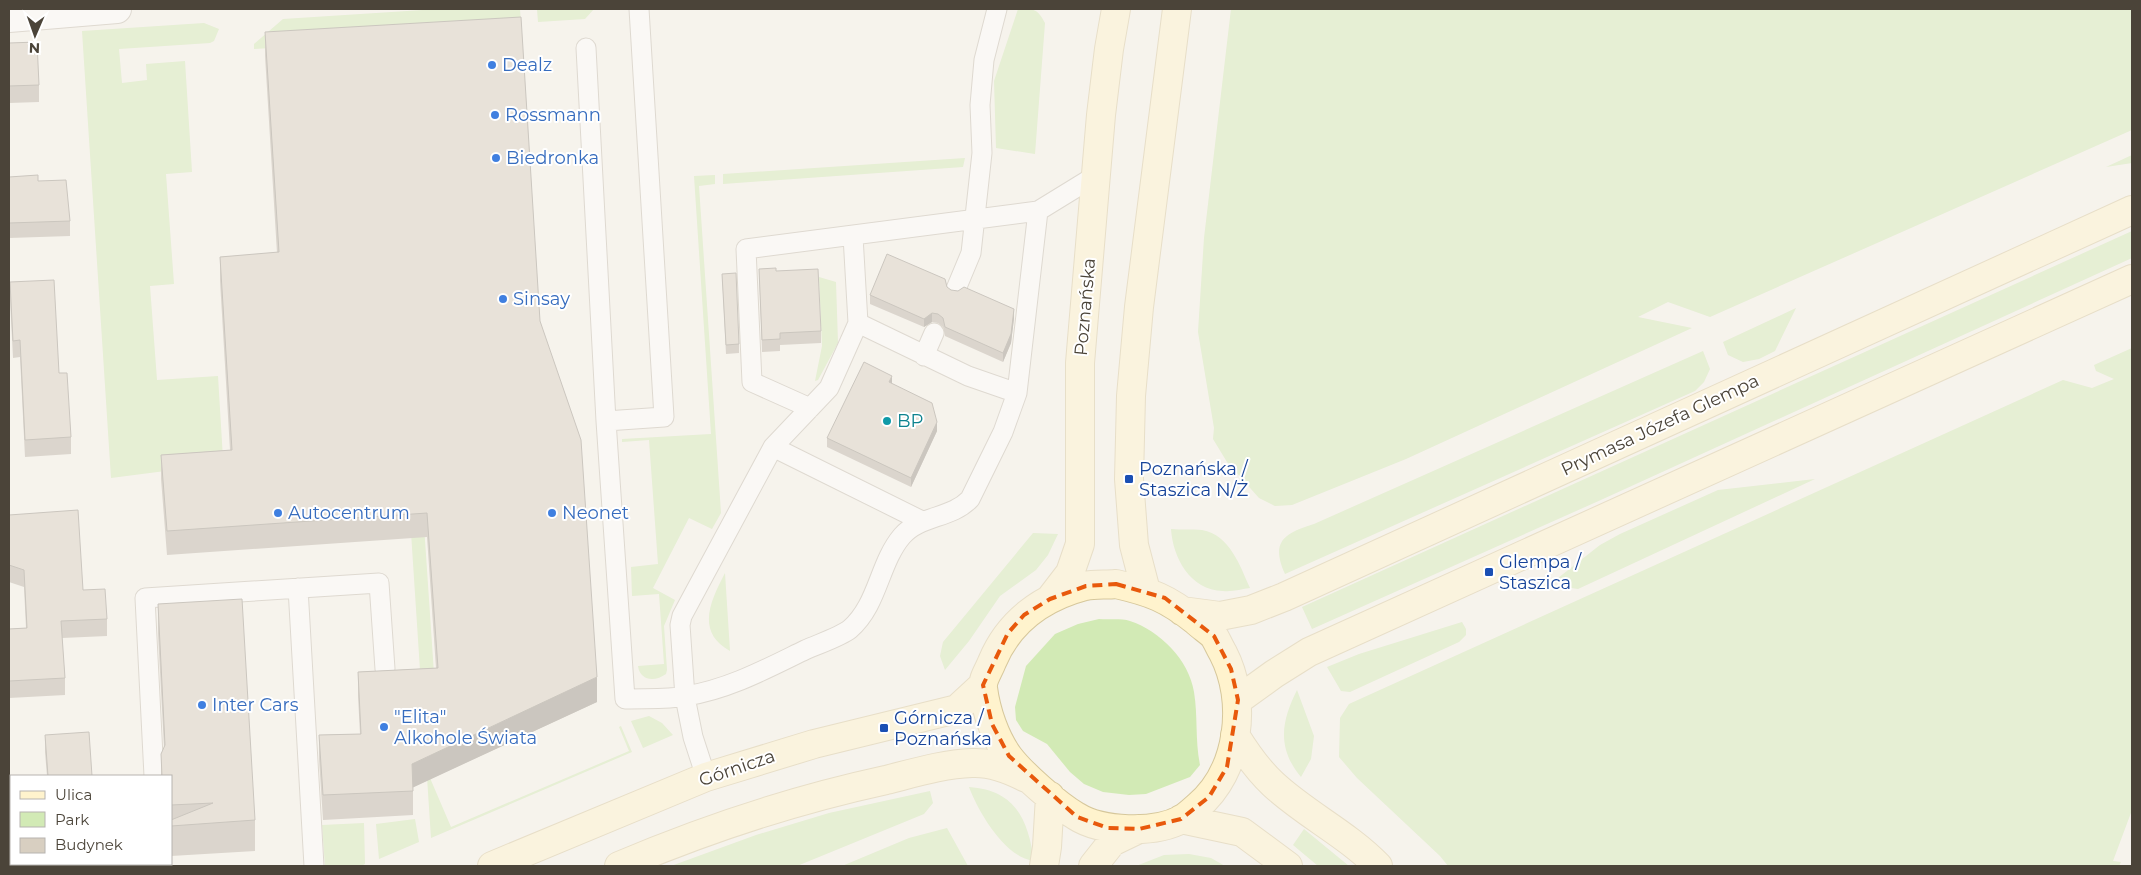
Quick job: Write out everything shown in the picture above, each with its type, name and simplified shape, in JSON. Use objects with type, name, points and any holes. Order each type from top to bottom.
[{"type":"street","points":[[9,18],[117,9]]},
{"type":"street","name":"Poznańska","points":[[1050,598],[1070,573],[1080,544],[1080,363],[1095,176],[1109,49],[1116,9]]},
{"type":"street","points":[[1146,591],[1134,545],[1129,479],[1131,396],[1139,307],[1177,9]]},
{"type":"street","name":"Prymasa Józefa Glempa","points":[[1182,611],[1220,616],[1251,610],[1275,600],[2132,210]]},
{"type":"street","points":[[1238,700],[1309,652],[2132,279]]},
{"type":"street","points":[[1116,584],[1146,591],[1165,598],[1214,636],[1231,669],[1238,700],[1235,736],[1227,767],[1209,797],[1181,819],[1159,826],[1139,829],[1108,828],[1077,817],[1043,790],[1009,756],[992,724],[983,685],[995,655],[1008,633],[1024,615],[1050,598],[1086,586],[1116,584]]},
{"type":"street","name":"Górnicza","points":[[492,866],[706,777],[814,744],[957,709],[983,685]]},
{"type":"street","points":[[1235,736],[1252,762],[1274,784],[1326,823],[1378,866]]},
{"type":"street","points":[[619,866],[766,811],[820,794],[937,768],[973,762],[1005,767],[1043,790]]},
{"type":"street","points":[[1043,790],[1047,847],[1044,866]]},
{"type":"street","points":[[9,815],[10,840]]},
{"type":"street","points":[[1181,819],[1242,832],[1288,866]]},
{"type":"street","points":[[1093,866],[1112,842],[1139,829]]},
{"type":"lane","points":[[606,422],[664,417],[639,9]]},
{"type":"lane","points":[[956,289],[972,253],[982,153],[980,105],[984,60],[997,9]]},
{"type":"lane","points":[[586,48],[606,422],[625,699],[684,697],[735,684],[850,629],[869,604],[895,545],[902,535],[922,521],[962,508],[970,499],[1003,432],[1017,393],[1038,211]]},
{"type":"lane","points":[[810,408],[752,382],[746,249],[1038,211],[1095,176]]},
{"type":"lane","points":[[706,777],[694,743],[684,697],[680,625],[682,616],[773,447],[829,388],[858,323],[853,236]]},
{"type":"lane","points":[[858,323],[968,376],[1017,393]]},
{"type":"lane","points":[[924,356],[934,334]]},
{"type":"lane","points":[[773,447],[922,521]]},
{"type":"lane","points":[[154,775],[145,598],[379,583],[385,669]]},
{"type":"lane","points":[[298,588],[314,866]]},
{"type":"highlighted area","points":[[1116,584],[1165,598],[1214,636],[1231,669],[1238,700],[1227,767],[1209,797],[1181,819],[1139,829],[1108,828],[1077,817],[1009,756],[992,724],[983,685],[1008,633],[1024,615],[1050,599],[1086,586]]},
{"type":"green space","points":[[438,9],[520,9],[521,24],[504,34],[254,49],[254,44],[283,19]]},
{"type":"green space","points":[[537,9],[594,9],[585,19],[538,22]]},
{"type":"green space","points":[[1018,9],[1035,10],[1040,14],[1045,23],[1035,154],[996,148],[994,81]]},
{"type":"green space","points":[[1231,9],[2132,9],[2132,130],[1710,317],[1668,302],[1638,317],[1692,328],[1406,459],[1292,505],[1275,506],[1259,498],[1227,462],[1213,439],[1214,428],[1198,332],[1204,238]]},
{"type":"green space","points":[[204,23],[219,29],[214,41],[210,43],[119,49],[122,83],[147,80],[146,64],[185,61],[192,172],[166,174],[174,284],[150,286],[157,380],[218,376],[223,459],[434,445],[435,465],[420,466],[440,763],[437,764],[438,773],[430,778],[451,827],[629,751],[619,727],[621,726],[632,752],[431,838],[406,456],[173,470],[111,478],[82,31]]},
{"type":"green space","points":[[2132,155],[2132,163],[2106,167]]},
{"type":"green space","points":[[965,158],[963,167],[723,184],[723,174]]},
{"type":"green space","points":[[715,175],[715,184],[699,186],[721,513],[712,529],[689,518],[653,588],[675,600],[664,626],[666,674],[662,677],[649,679],[642,675],[638,666],[664,664],[659,594],[632,596],[631,567],[658,564],[649,440],[622,442],[622,439],[711,434],[694,176]]},
{"type":"green space","points":[[2132,231],[2132,258],[1603,499],[1312,629],[1302,607]]},
{"type":"green space","points":[[819,277],[836,282],[838,343],[818,380],[815,381],[822,346]]},
{"type":"green space","points":[[1796,308],[1775,351],[1759,359],[1743,362],[1728,355],[1723,342]]},
{"type":"green space","points":[[2132,348],[2132,810],[2113,861],[2121,862],[2119,866],[1448,866],[1440,856],[1357,778],[1339,757],[1340,718],[1349,704],[2063,380],[2092,388],[2114,379],[2096,371],[2094,365]]},
{"type":"green space","points":[[1703,351],[1710,369],[1704,382],[1695,391],[1285,574],[1279,554],[1280,546],[1288,535],[1295,531]]},
{"type":"green space","points":[[1815,479],[1578,589],[1565,587],[1558,578],[1600,545],[1620,534],[1718,490]]},
{"type":"green space","points":[[1171,529],[1202,530],[1220,538],[1238,561],[1250,588],[1223,591],[1201,585],[1185,570],[1180,561],[1175,551]]},
{"type":"green space","points":[[1033,533],[1058,534],[1048,555],[1036,570],[1000,596],[969,641],[945,670],[940,656],[943,642]]},
{"type":"green space","points":[[725,573],[730,651],[712,635],[709,625],[711,605]]},
{"type":"green space","points":[[1099,619],[1126,620],[1152,632],[1171,648],[1186,669],[1194,692],[1200,765],[1190,777],[1146,794],[1129,795],[1103,792],[1084,784],[1070,772],[1047,744],[1023,731],[1016,720],[1015,707],[1026,666],[1055,634],[1078,624]]},
{"type":"green space","points":[[1462,622],[1466,629],[1466,635],[1459,642],[1350,692],[1341,691],[1327,667],[1359,654]]},
{"type":"green space","points":[[1297,690],[1314,736],[1311,759],[1301,777],[1288,756],[1284,735],[1288,713]]},
{"type":"green space","points":[[649,716],[662,723],[673,735],[643,748],[631,721]]},
{"type":"green space","points":[[969,787],[985,789],[998,794],[1016,809],[1028,832],[1034,861],[1023,858],[1003,843],[986,820]]},
{"type":"green space","points":[[930,791],[933,803],[924,814],[797,866],[671,866],[756,835],[829,813]]},
{"type":"green space","points":[[415,819],[419,842],[379,859],[376,824]]},
{"type":"green space","points":[[364,823],[365,864],[361,866],[325,866],[322,825]]},
{"type":"green space","points":[[947,828],[968,866],[842,866],[909,838]]},
{"type":"green space","points":[[1304,829],[1349,866],[1318,866],[1293,845]]},
{"type":"green space","points":[[1189,854],[1211,858],[1225,866],[1136,866],[1164,855]]},
{"type":"building","points":[[521,17],[540,321],[581,440],[597,677],[412,764],[413,791],[323,795],[319,735],[361,734],[358,672],[438,668],[427,513],[167,531],[161,455],[232,450],[220,257],[279,252],[265,32]]},
{"type":"building","points":[[37,42],[39,85],[9,86],[9,43]]},
{"type":"building","points":[[38,175],[38,181],[66,180],[70,221],[9,223],[9,177]]},
{"type":"building","points":[[887,254],[945,279],[947,287],[951,290],[958,291],[964,287],[1014,309],[1011,334],[1003,353],[945,327],[943,318],[938,314],[932,313],[924,319],[870,295]]},
{"type":"building","points":[[776,268],[776,271],[818,269],[821,331],[780,333],[780,339],[762,340],[759,269]]},
{"type":"building","points":[[736,273],[739,344],[726,345],[722,274]]},
{"type":"building","points":[[54,280],[59,373],[67,373],[71,437],[25,440],[20,340],[13,341],[10,282]]},
{"type":"building","name":"BP","points":[[864,362],[892,376],[889,382],[932,403],[937,422],[911,478],[827,438]]},
{"type":"building","points":[[78,510],[83,590],[105,589],[107,619],[61,621],[65,678],[9,681],[9,629],[27,628],[24,570],[9,565],[9,515]]},
{"type":"building","name":"Inter Cars","points":[[242,599],[255,820],[172,826],[172,820],[213,803],[172,805],[172,775],[162,775],[161,754],[165,745],[158,604]]},
{"type":"building","points":[[89,732],[92,775],[48,775],[45,735]]},
{"type":"place","name":"Dealz","points":[[492,65]]},
{"type":"place","name":"Rossmann","points":[[495,115]]},
{"type":"place","name":"Biedronka","points":[[496,158]]},
{"type":"place","name":"Sinsay","points":[[503,299]]},
{"type":"place","name":"BP","points":[[887,421]]},
{"type":"place","name":"Poznańska / Staszica N/Ż","points":[[1129,479]]},
{"type":"place","name":"Autocentrum","points":[[278,513]]},
{"type":"place","name":"Neonet","points":[[552,513]]},
{"type":"place","name":"Glempa / Staszica","points":[[1489,572]]},
{"type":"place","name":"Inter Cars","points":[[202,705]]},
{"type":"place","name":"\"Elita\" Alkohole Świata","points":[[384,727]]},
{"type":"place","name":"Górnicza / Poznańska","points":[[884,728]]}]
